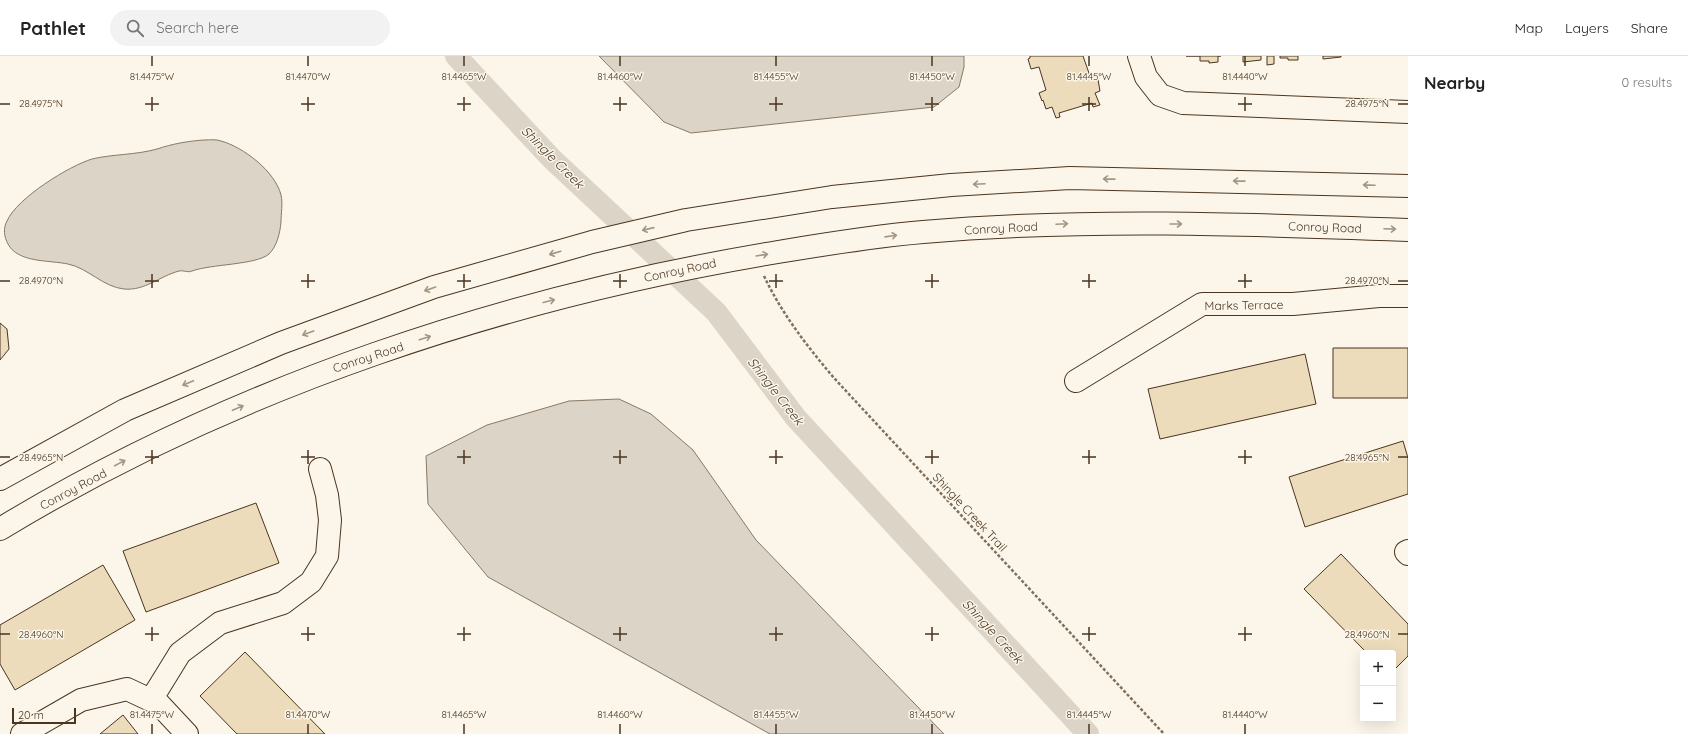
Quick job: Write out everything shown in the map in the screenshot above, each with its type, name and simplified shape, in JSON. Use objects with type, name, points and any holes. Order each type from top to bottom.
[{"type":"main road","points":[[1139,56],[1146,77],[1160,95],[1183,104],[1408,112]]},
{"type":"main road","points":[[0,479],[125,410],[281,343],[434,287],[592,242],[686,220],[832,197],[951,185],[1070,178],[1408,186]]},
{"type":"main road","name":"Conroy Road","points":[[0,529],[164,439],[331,369],[489,317],[630,281],[724,261],[821,245],[922,232],[1068,224],[1262,224],[1408,230]]},
{"type":"main road","name":"Marks Terrace","points":[[1076,381],[1202,304],[1293,304],[1379,296],[1408,296]]},
{"type":"main road","points":[[151,700],[180,653],[220,623],[283,603],[311,582],[327,556],[330,520],[327,495],[320,469]]},
{"type":"main road","points":[[22,734],[81,700],[127,689],[159,704],[187,734]]},
{"type":"path","name":"Shingle Creek Trail","points":[[762,272],[776,302],[804,341],[834,378],[1164,734]]},
{"type":"shaded area","points":[[599,56],[964,56],[964,67],[959,87],[934,107],[691,133],[664,122]]},
{"type":"shaded area","points":[[219,140],[248,154],[265,169],[278,186],[282,202],[280,231],[274,247],[269,254],[263,258],[190,272],[179,271],[146,286],[124,289],[109,285],[75,266],[26,258],[19,255],[8,244],[5,235],[5,227],[13,212],[32,193],[70,168],[92,159],[149,151],[180,143]]},
{"type":"shaded area","points":[[619,399],[651,414],[693,450],[756,540],[944,734],[770,734],[488,577],[428,504],[426,456],[487,425],[569,401]]},
{"type":"building","points":[[1030,56],[1083,56],[1090,76],[1097,74],[1100,91],[1095,93],[1100,105],[1093,107],[1092,103],[1059,113],[1060,117],[1056,118],[1052,107],[1046,109],[1043,100],[1042,101],[1039,93],[1046,90],[1039,67],[1031,69],[1028,59]]},
{"type":"building","points":[[1200,56],[1218,56],[1218,62],[1209,63],[1209,61],[1200,61]]},
{"type":"building","points":[[1243,56],[1261,56],[1261,60],[1243,62]]},
{"type":"building","points":[[1267,56],[1274,56],[1274,64],[1267,65]]},
{"type":"building","points":[[1280,56],[1298,56],[1298,60],[1288,60],[1288,58],[1280,58]]},
{"type":"building","points":[[1323,56],[1341,56],[1341,57],[1323,59]]},
{"type":"building","points":[[0,323],[7,329],[9,349],[0,360]]},
{"type":"building","points":[[1333,348],[1408,348],[1408,398],[1333,398]]},
{"type":"building","points":[[1305,354],[1316,404],[1160,439],[1148,389]]},
{"type":"building","points":[[1403,441],[1408,458],[1408,494],[1305,527],[1289,477]]},
{"type":"building","points":[[256,503],[279,563],[146,612],[123,551]]},
{"type":"building","points":[[1341,554],[1408,624],[1408,656],[1396,668],[1396,650],[1364,650],[1304,589]]},
{"type":"building","points":[[103,565],[135,620],[15,690],[0,664],[0,625]]},
{"type":"building","points":[[245,652],[325,734],[237,734],[200,696]]},
{"type":"building","points":[[123,715],[138,734],[100,734]]},
{"type":"waterway","name":"Shingle Creek","points":[[456,56],[552,159],[716,312],[796,418],[1088,734]]}]
